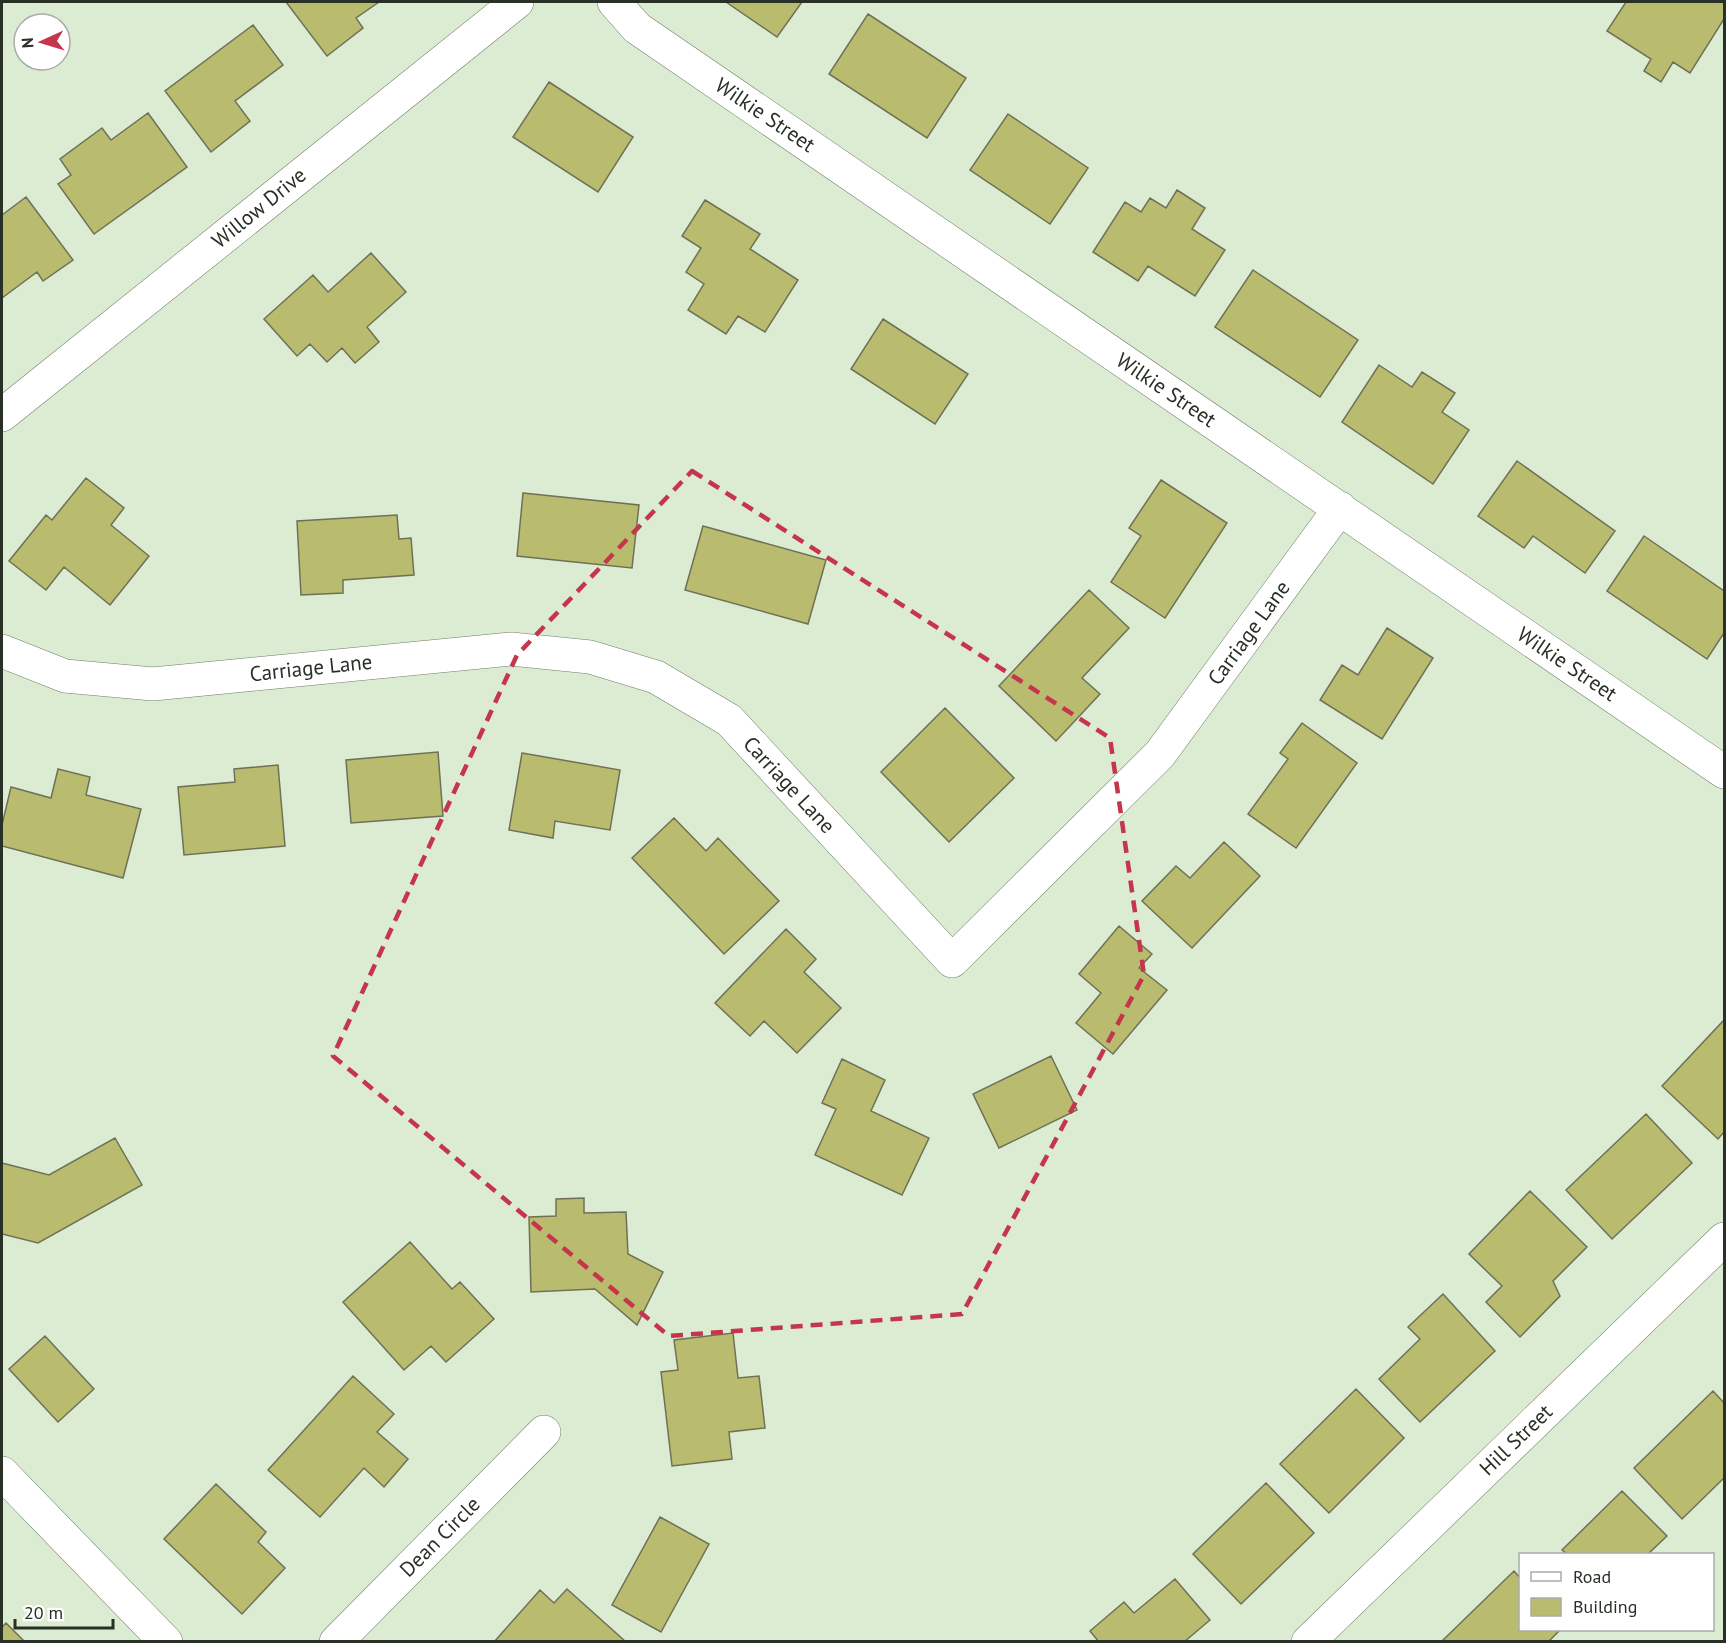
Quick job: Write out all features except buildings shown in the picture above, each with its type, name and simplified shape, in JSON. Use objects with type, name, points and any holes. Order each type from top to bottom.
[{"type":"street","name":"Willow Drive","points":[[2,415],[517,2]]},
{"type":"street","name":"Wilkie Street","points":[[614,2],[637,28],[1725,772]]},
{"type":"street","name":"Carriage Lane","points":[[2,651],[65,675],[153,684],[511,649],[590,657],[656,677],[729,720],[952,961],[1160,754],[1340,508]]},
{"type":"street","name":"Hill Street","points":[[1308,1641],[1725,1239]]},
{"type":"street","name":"Dean Circle","points":[[336,1641],[544,1432]]},
{"type":"street","points":[[2,1473],[166,1641]]},
{"type":"highlighted area","points":[[692,471],[1110,738],[1144,975],[962,1314],[669,1336],[333,1056],[517,655]]}]
